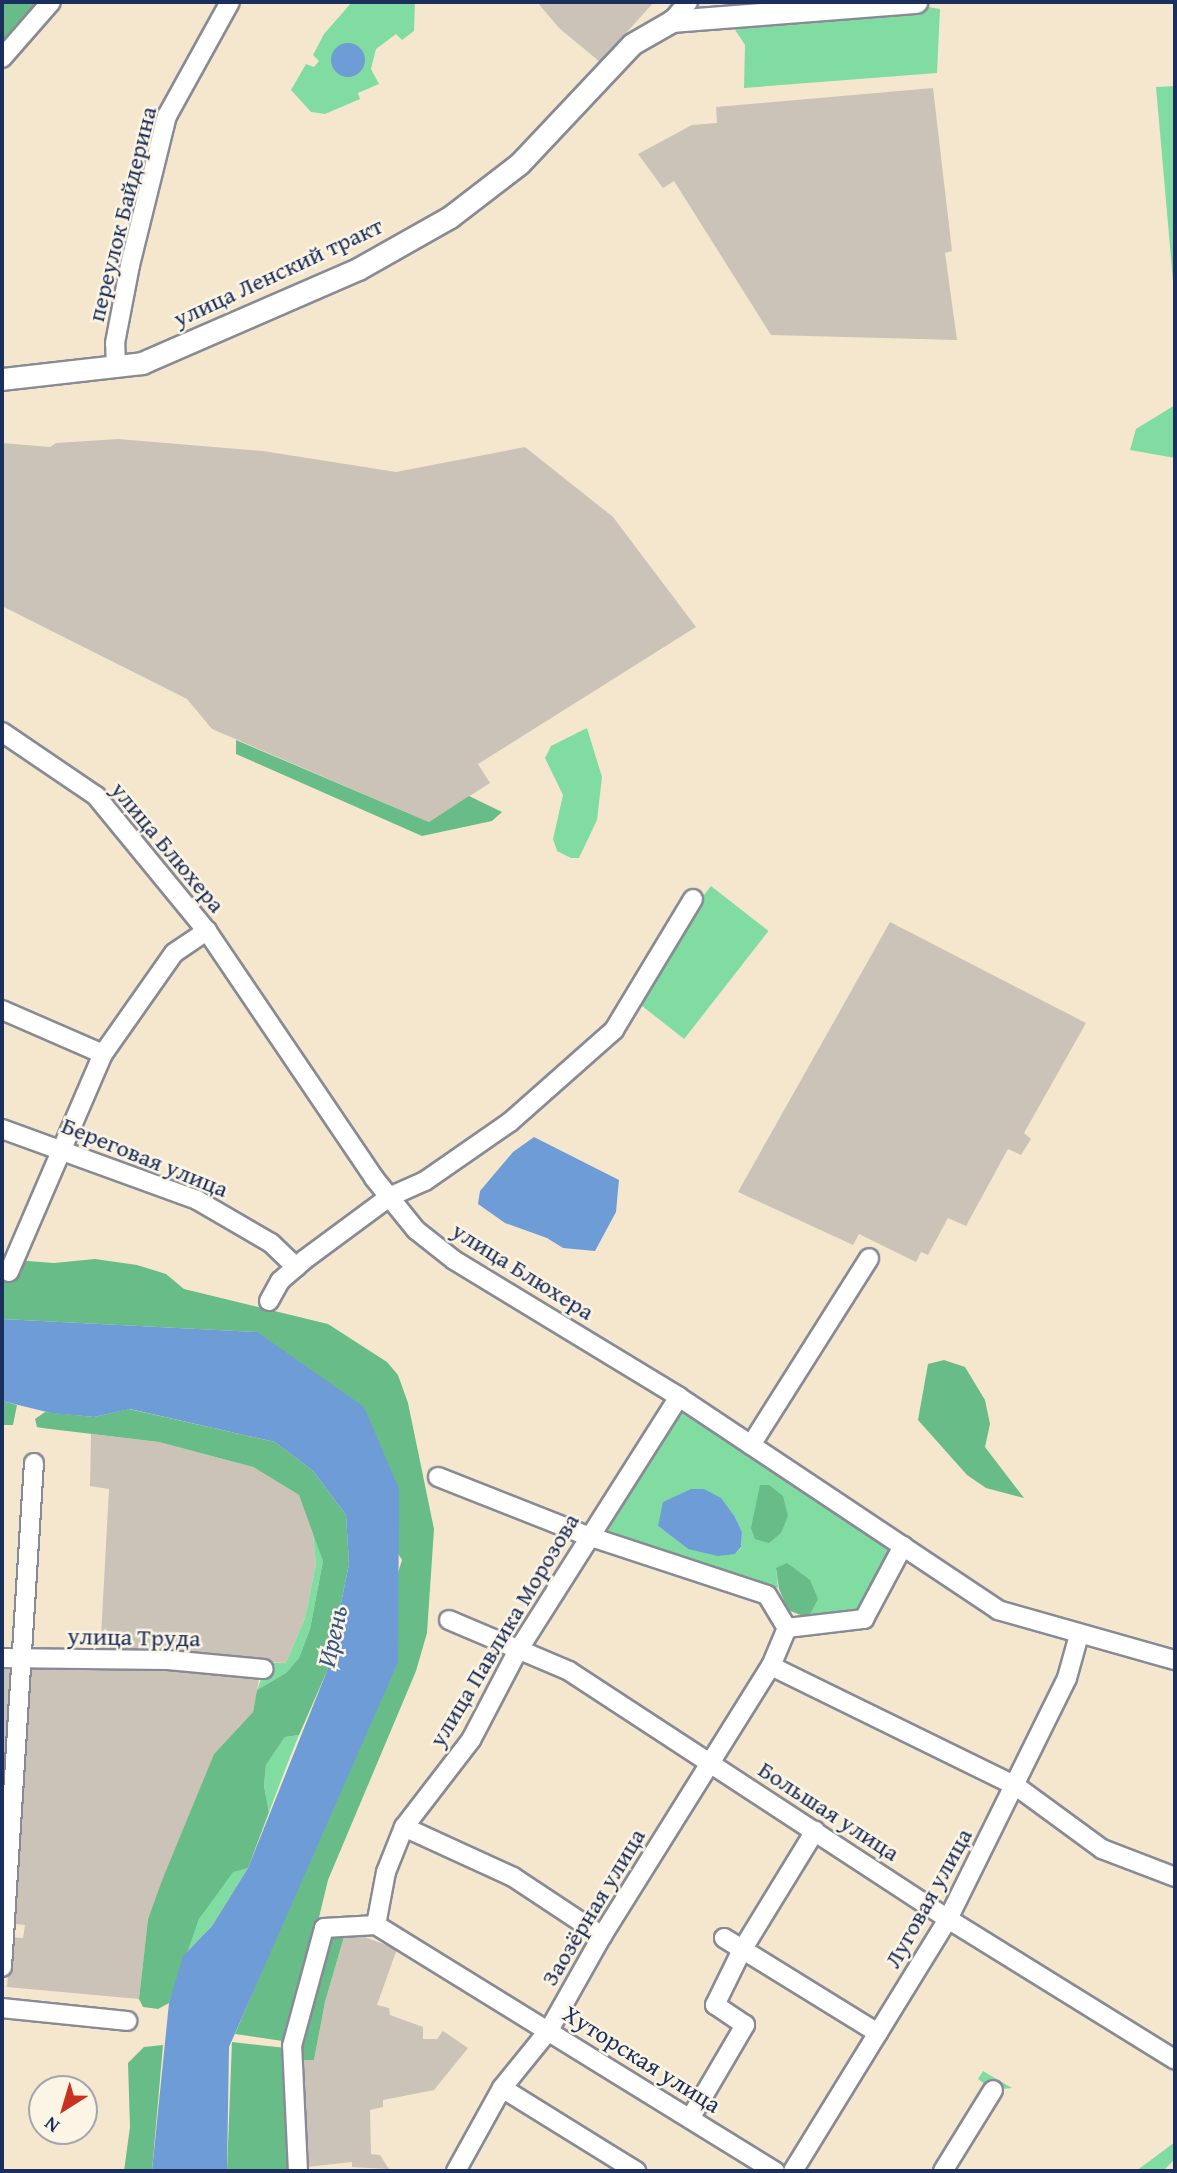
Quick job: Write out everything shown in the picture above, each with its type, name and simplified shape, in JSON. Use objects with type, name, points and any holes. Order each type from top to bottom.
[{"type":"main road","name":"улица Ленский тракт","points":[[2,379],[142,363],[358,269],[450,217],[520,163],[632,44],[670,11],[916,2]]},
{"type":"street","points":[[2,58],[51,2]]},
{"type":"street","name":"переулок Байдерина","points":[[116,367],[115,344],[130,264],[167,116],[230,2]]},
{"type":"street","points":[[670,11],[688,2]]},
{"type":"street","name":"улица Блюхера","points":[[2,732],[96,796],[208,931],[389,1198],[416,1230],[454,1260],[679,1396],[998,1610],[1175,1660]]},
{"type":"street","points":[[269,1301],[296,1267],[389,1198],[425,1181],[510,1122],[614,1030],[694,899]]},
{"type":"street","points":[[9,1272],[103,1054],[174,953],[208,931]]},
{"type":"street","points":[[2,1010],[103,1054]]},
{"type":"street","name":"Береговая улица","points":[[2,1129],[197,1200],[271,1243],[296,1267]]},
{"type":"street","points":[[751,1445],[869,1258]]},
{"type":"street","name":"улица Павлика Морозова","points":[[376,1924],[386,1872],[404,1828],[471,1740],[517,1652],[679,1396]]},
{"type":"street","points":[[2,1968],[34,1462]]},
{"type":"street","points":[[438,1477],[588,1536],[767,1595],[787,1628],[864,1619],[903,1546]]},
{"type":"street","name":"Большая улица","points":[[449,1620],[517,1652],[569,1671],[948,1919],[1175,2060]]},
{"type":"street","name":"Заозёрная улица","points":[[456,2171],[502,2088],[549,2030],[602,1936],[771,1666],[787,1628]]},
{"type":"street","name":"Луговая улица","points":[[793,2171],[948,1919],[1067,1678],[1079,1635]]},
{"type":"street","name":"улица Труда","points":[[2,1658],[168,1660],[264,1669]]},
{"type":"street","points":[[771,1666],[1016,1786],[1102,1849],[1175,1877]]},
{"type":"street","points":[[404,1828],[513,1877],[602,1936]]},
{"type":"street","points":[[691,2117],[745,2025],[715,2005],[742,1950],[815,1831]]},
{"type":"street","points":[[298,2171],[292,2046],[324,1928],[376,1924]]},
{"type":"street","name":"Хуторская улица","points":[[376,1924],[775,2171]]},
{"type":"street","points":[[724,1938],[878,2032]]},
{"type":"street","points":[[2,2008],[127,2021]]},
{"type":"street","points":[[502,2088],[636,2171]]},
{"type":"street","points":[[943,2171],[993,2090]]},
{"type":"shaded area","points":[[537,2],[654,2],[600,62],[559,28]]},
{"type":"shaded area","points":[[933,88],[952,251],[945,253],[957,340],[771,335],[674,181],[663,188],[638,154],[692,125],[717,123],[716,107]]},
{"type":"shaded area","points":[[118,439],[263,451],[396,472],[525,447],[613,517],[696,627],[478,764],[490,783],[429,822],[212,729],[187,699],[2,606],[2,443],[50,447],[56,443]]},
{"type":"shaded area","points":[[890,922],[1086,1023],[1024,1133],[1031,1139],[1021,1155],[1008,1149],[966,1226],[948,1218],[928,1255],[921,1252],[916,1262],[859,1234],[853,1245],[738,1192]]},
{"type":"shaded area","points":[[91,1434],[159,1442],[253,1467],[299,1495],[312,1526],[316,1564],[305,1618],[286,1663],[100,1655],[109,1489],[90,1486]]},
{"type":"shaded area","points":[[23,1665],[260,1674],[253,1712],[214,1754],[148,1919],[139,1999],[7,1987],[11,1937],[23,1938],[25,1925],[16,1924],[15,1898]]},
{"type":"shaded area","points":[[2,1669],[14,1670],[2,1872]]},
{"type":"shaded area","points":[[346,1930],[397,1949],[377,2005],[389,2008],[390,2015],[423,2027],[423,2039],[437,2039],[443,2031],[468,2048],[434,2090],[383,2100],[383,2107],[370,2110],[371,2154],[380,2155],[389,2169],[352,2167],[352,2162],[307,2167],[304,2087],[300,2080],[302,2059],[314,2060],[325,2002]]},
{"type":"green space","points":[[2,2],[38,2],[2,46]]},
{"type":"green space","points":[[352,2],[415,2],[414,31],[402,40],[396,34],[376,49],[371,69],[379,84],[358,93],[360,99],[325,114],[311,112],[291,90],[306,64],[314,67],[319,61],[313,55],[324,34]]},
{"type":"green space","points":[[928,7],[940,9],[937,73],[744,88],[745,45],[732,25]]},
{"type":"green space","points":[[1175,86],[1175,280],[1173,281],[1156,87]]},
{"type":"green space","points":[[1175,405],[1175,458],[1130,450],[1136,429]]},
{"type":"green space","points":[[587,728],[602,777],[597,820],[579,858],[571,858],[557,851],[553,839],[563,795],[545,758],[551,746]]},
{"type":"green space","points":[[236,740],[429,822],[469,796],[502,812],[492,821],[422,836],[236,754]]},
{"type":"green space","points":[[711,886],[769,931],[684,1039],[627,994]]},
{"type":"green space","points":[[2,1259],[54,1263],[95,1259],[137,1265],[166,1274],[184,1289],[328,1324],[387,1362],[398,1375],[408,1403],[434,1529],[427,1633],[416,1671],[328,1880],[289,2042],[235,2034],[312,1852],[402,1560],[257,1332],[2,1319]]},
{"type":"green space","points":[[944,1360],[965,1367],[985,1400],[990,1424],[985,1447],[1024,1498],[986,1488],[967,1475],[918,1420],[928,1364]]},
{"type":"green space","points":[[2,1401],[17,1405],[13,1425],[2,1425]]},
{"type":"green space","points":[[129,1409],[275,1442],[313,1471],[346,1515],[349,1564],[327,1671],[299,1735],[285,1737],[266,1765],[264,1786],[269,1812],[248,1868],[233,1872],[199,1919],[169,2003],[158,2009],[143,2007],[139,1999],[148,1919],[163,1878],[214,1754],[253,1712],[257,1690],[286,1673],[299,1658],[310,1629],[323,1561],[299,1495],[253,1467],[159,1442],[37,1427],[35,1419],[45,1412],[94,1417]]},
{"type":"green space","points":[[677,1410],[687,1411],[893,1550],[864,1610],[846,1616],[808,1618],[776,1568],[778,1588],[600,1531]],"holes":[[[735,1517],[742,1532],[741,1548],[735,1554],[688,1549],[658,1526]]]},
{"type":"green space","points":[[760,1485],[769,1485],[783,1496],[788,1516],[781,1533],[769,1543],[755,1539],[751,1528]]},
{"type":"green space","points":[[312,1526],[323,1561],[310,1629],[299,1658],[286,1673],[257,1690],[267,1663],[286,1663],[305,1618],[316,1564]]},
{"type":"green space","points":[[787,1563],[810,1580],[818,1599],[808,1618],[788,1610],[779,1589],[776,1568]]},
{"type":"green space","points":[[299,1735],[269,1812],[264,1786],[266,1765],[285,1737]]},
{"type":"green space","points":[[248,1868],[212,1926],[183,1956],[199,1919],[221,1886],[233,1871]]},
{"type":"green space","points":[[346,1930],[325,2002],[314,2060],[302,2060],[305,2170],[294,2045],[324,1936]]},
{"type":"green space","points":[[232,2042],[286,2048],[293,2171],[227,2171]]},
{"type":"green space","points":[[163,2045],[152,2171],[124,2171],[130,2127],[128,2063],[144,2047]]},
{"type":"green space","points":[[983,2071],[1012,2088],[993,2090],[978,2079]]},
{"type":"green space","points":[[1175,2142],[1175,2159],[1163,2171],[1136,2171]]},
{"type":"water","points":[[348,43],[360,48],[365,60],[360,72],[348,77],[336,72],[331,60],[336,48]]},
{"type":"water","points":[[534,1137],[619,1180],[616,1212],[595,1251],[563,1248],[547,1238],[505,1223],[478,1204],[480,1191],[513,1152]]},
{"type":"water","points":[[2,1319],[257,1332],[364,1407],[399,1489],[398,1662],[229,2047],[227,2171],[152,2171],[169,2003],[183,1956],[212,1926],[248,1868],[327,1671],[349,1564],[346,1515],[313,1471],[275,1442],[130,1409],[94,1417],[51,1413],[2,1401]]},
{"type":"water","points":[[691,1489],[704,1489],[721,1498],[735,1517],[742,1532],[741,1547],[735,1554],[718,1556],[688,1549],[658,1526],[663,1502]]},
{"type":"water label","name":"Ирень","points":[[332,1636]]}]
